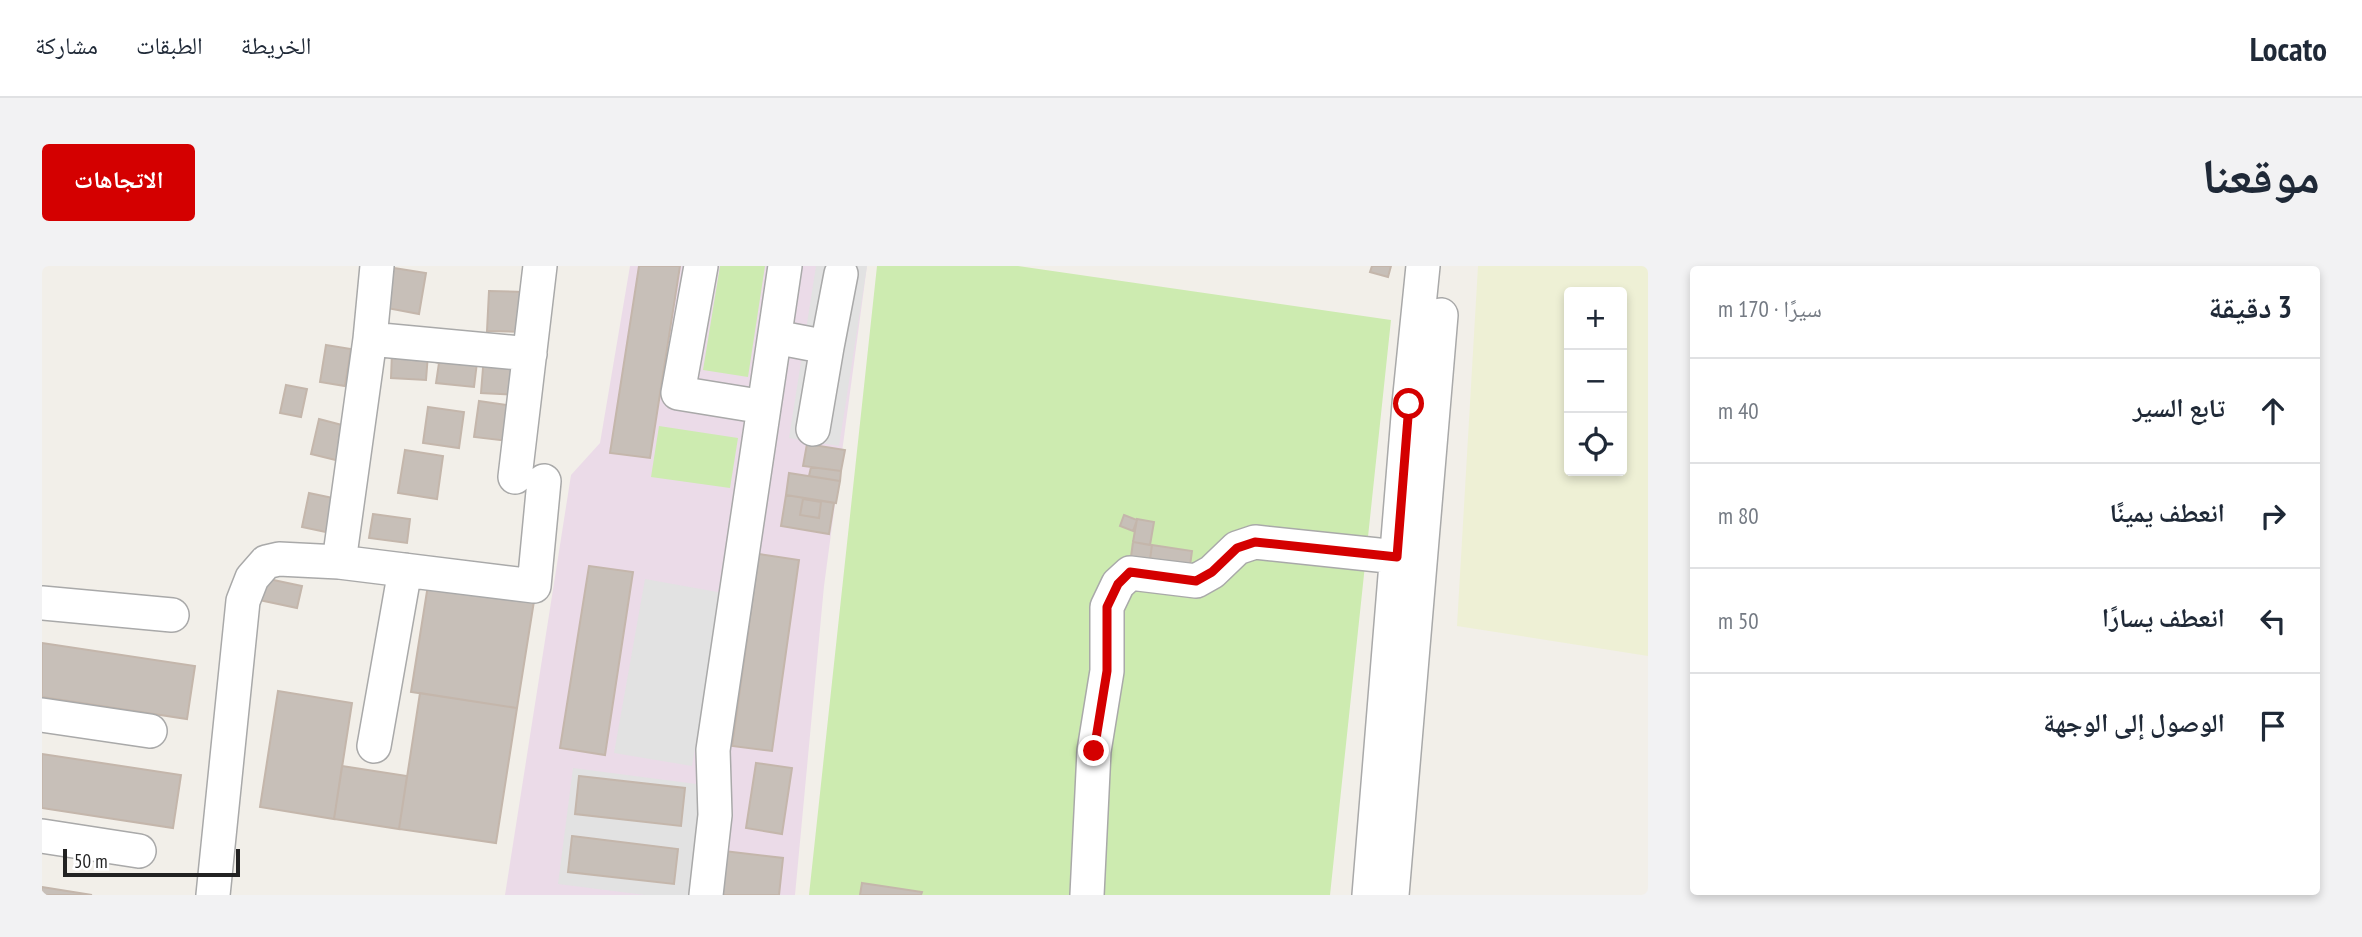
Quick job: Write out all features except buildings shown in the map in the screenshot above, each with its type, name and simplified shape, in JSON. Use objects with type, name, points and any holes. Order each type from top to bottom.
[{"type":"street","points":[[339,562],[370,339],[377,266]]},
{"type":"street","points":[[212,895],[243,601],[252,578],[266,562],[279,559],[339,562],[534,586],[529,479],[530,354],[540,266]]},
{"type":"street","points":[[701,266],[678,393],[764,407]]},
{"type":"street","points":[[706,895],[715,815],[713,750],[785,266]]},
{"type":"street","points":[[1369,895],[1423,266]]},
{"type":"street","points":[[1392,895],[1445,266]]},
{"type":"street","points":[[813,429],[841,274]]},
{"type":"street","points":[[775,337],[827,347]]},
{"type":"street","points":[[370,339],[530,354]]},
{"type":"street","points":[[1087,895],[1094,751],[1107,671],[1107,607],[1118,584],[1130,572],[1196,581],[1212,572],[1237,548],[1255,542],[1397,557]]},
{"type":"street","points":[[374,746],[405,570]]},
{"type":"street","points":[[42,603],[172,615]]},
{"type":"street","points":[[42,715],[150,731]]},
{"type":"street","points":[[42,836],[139,851]]},
{"type":"shaded area","points":[[630,266],[867,266],[824,586],[795,895],[505,895],[571,475],[600,443]]},
{"type":"shaded area","points":[[816,266],[867,266],[839,446],[789,438]]},
{"type":"shaded area","points":[[645,579],[723,593],[692,766],[614,753]]},
{"type":"shaded area","points":[[573,768],[704,785],[690,895],[645,895],[558,884]]},
{"type":"green space","points":[[720,266],[765,266],[748,377],[703,370]]},
{"type":"green space","points":[[877,266],[1018,266],[1391,320],[1330,895],[809,895]]},
{"type":"green space","points":[[1478,266],[1648,266],[1648,656],[1457,626]]},
{"type":"green space","points":[[659,426],[738,438],[730,488],[651,477]]},
{"type":"route","points":[[1094,751],[1107,671],[1107,607],[1118,584],[1130,572],[1196,581],[1212,572],[1237,548],[1255,542],[1397,557],[1409,404]]}]
